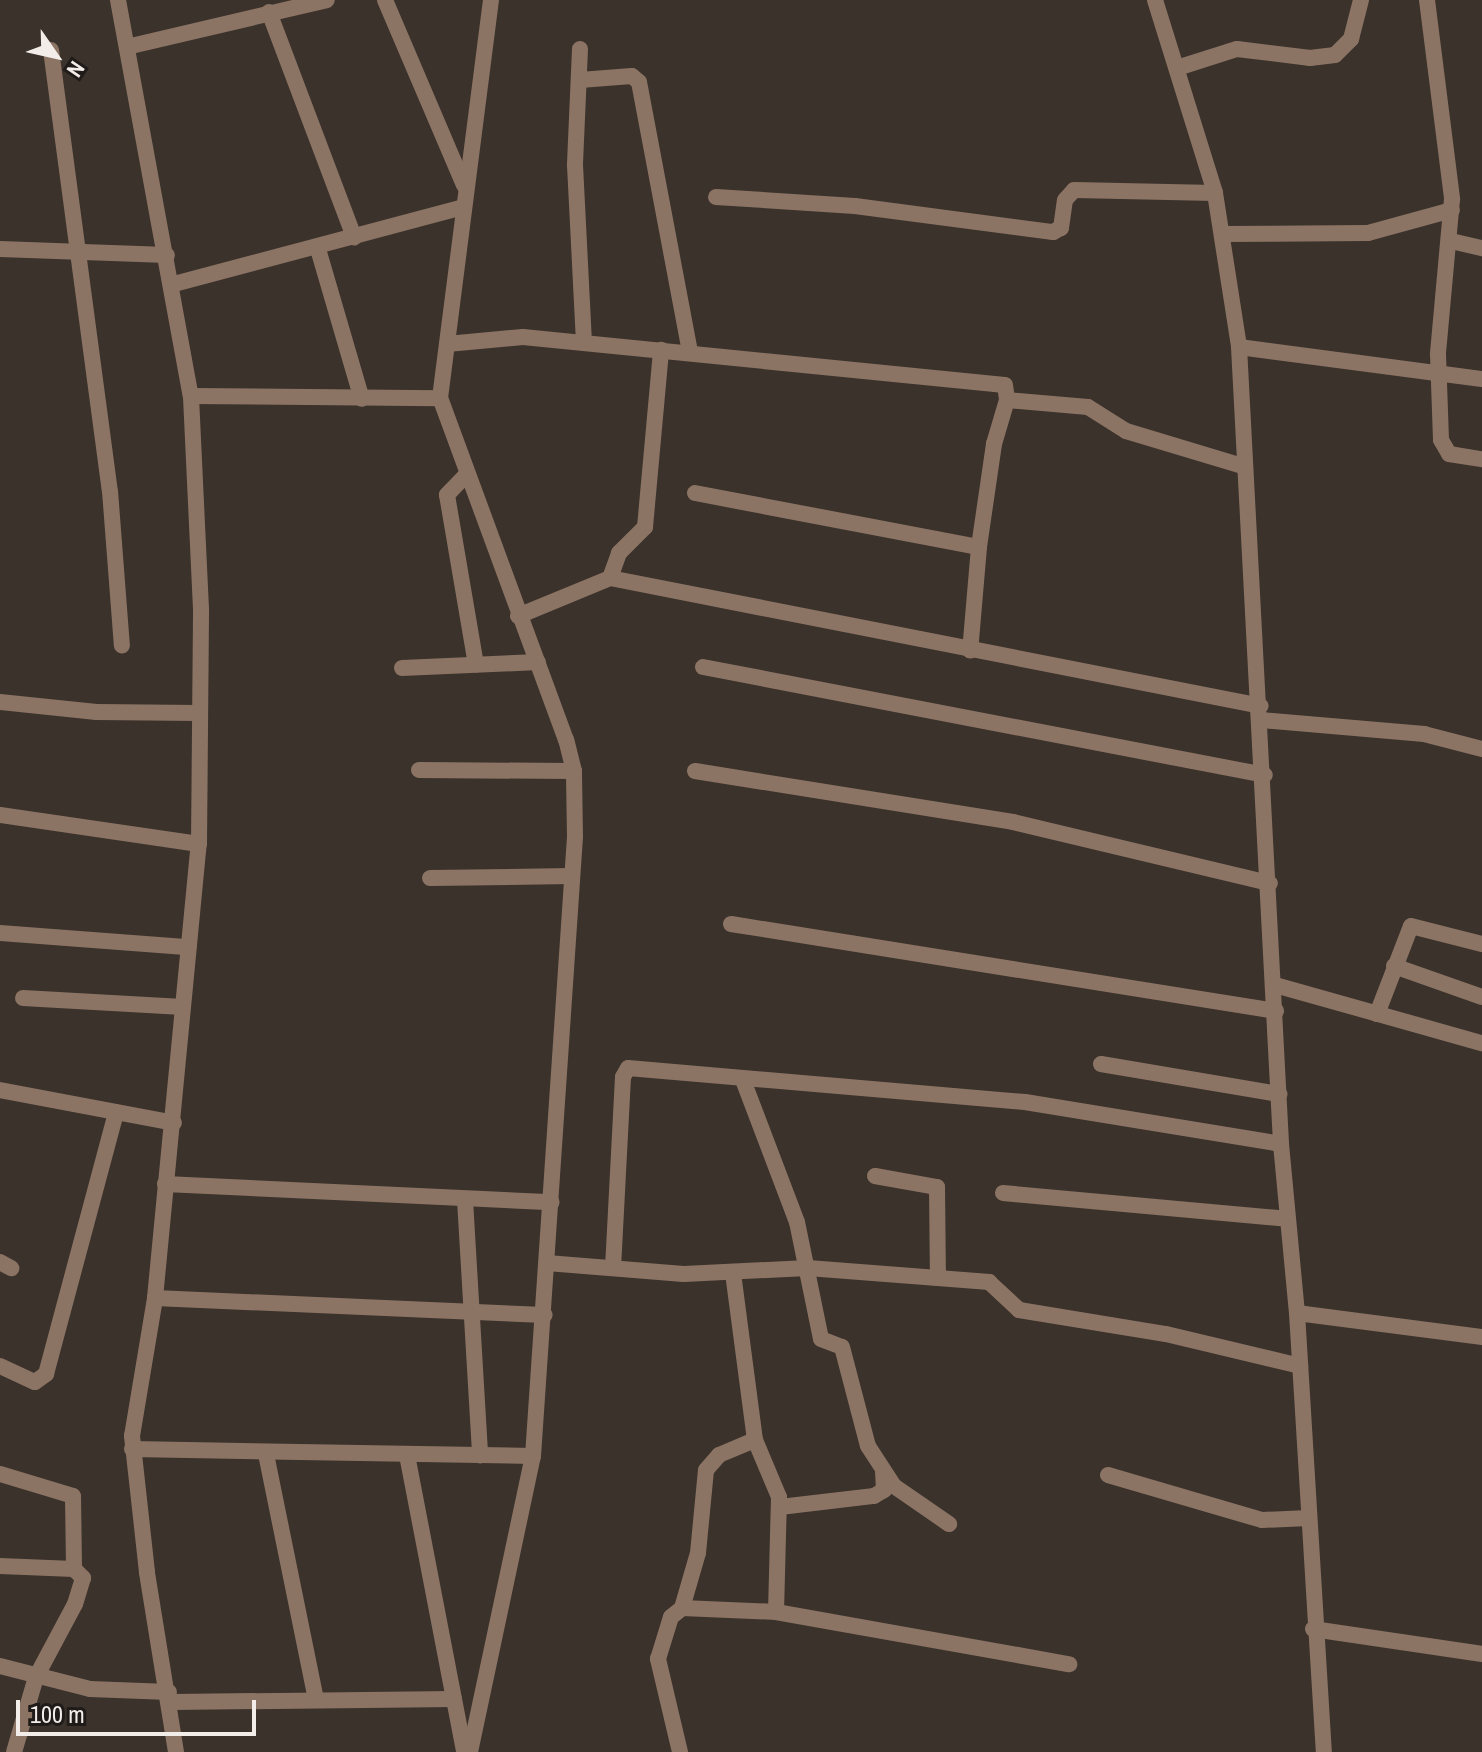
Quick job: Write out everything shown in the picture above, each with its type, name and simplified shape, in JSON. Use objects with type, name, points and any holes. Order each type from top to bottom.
[{"type":"street","points":[[118,0],[131,46],[191,396],[201,609],[199,844],[155,1298],[132,1449],[176,1752]]},
{"type":"street","points":[[131,46],[249,7],[269,12],[327,0]]},
{"type":"street","points":[[385,0],[464,187]]},
{"type":"street","points":[[470,1752],[533,1456],[545,1315],[572,876],[574,771],[538,662],[518,616],[440,398],[464,187],[491,0]]},
{"type":"street","points":[[1155,0],[1215,193],[1239,347],[1243,466],[1265,775],[1281,1144],[1297,1313],[1313,1629],[1324,1752]]},
{"type":"street","points":[[1177,68],[1237,49],[1310,58],[1335,55],[1351,39],[1361,0]]},
{"type":"street","points":[[1427,0],[1452,210],[1438,373],[1442,448],[1449,454],[1482,459]]},
{"type":"street","points":[[269,12],[354,237]]},
{"type":"street","points":[[580,49],[576,235],[584,343]]},
{"type":"street","points":[[51,50],[110,491],[122,646]]},
{"type":"street","points":[[580,80],[632,76],[639,82],[690,352]]},
{"type":"street","points":[[716,197],[855,206],[1053,232],[1061,228],[1065,200],[1074,190],[1215,193]]},
{"type":"street","points":[[174,284],[318,249],[463,207]]},
{"type":"street","points":[[1223,234],[1368,233],[1452,210]]},
{"type":"street","points":[[1451,241],[1482,248]]},
{"type":"street","points":[[0,249],[167,255]]},
{"type":"street","points":[[318,249],[362,399]]},
{"type":"street","points":[[447,344],[494,337],[584,343],[1000,384],[1007,388],[1007,400],[994,444],[979,547],[970,651]]},
{"type":"street","points":[[1239,347],[1482,379]]},
{"type":"street","points":[[518,616],[600,581],[619,553],[645,527],[661,350]]},
{"type":"street","points":[[191,396],[440,398]]},
{"type":"street","points":[[1007,400],[1088,407],[1126,431],[1243,466]]},
{"type":"street","points":[[467,474],[447,495],[476,665]]},
{"type":"street","points":[[695,493],[979,547]]},
{"type":"street","points":[[600,581],[970,651],[1261,713],[1424,734],[1482,749]]},
{"type":"street","points":[[402,668],[538,662]]},
{"type":"street","points":[[703,667],[1265,775]]},
{"type":"street","points":[[0,702],[96,712],[199,713]]},
{"type":"street","points":[[419,770],[574,771]]},
{"type":"street","points":[[695,771],[1013,822],[1270,883]]},
{"type":"street","points":[[0,815],[199,844]]},
{"type":"street","points":[[430,878],[572,876]]},
{"type":"street","points":[[731,924],[1276,1011]]},
{"type":"street","points":[[1377,1014],[1411,926],[1482,944]]},
{"type":"street","points":[[0,933],[188,947]]},
{"type":"street","points":[[1394,966],[1482,997]]},
{"type":"street","points":[[1275,985],[1482,1043]]},
{"type":"street","points":[[23,998],[183,1007]]},
{"type":"street","points":[[1101,1064],[1279,1094]]},
{"type":"street","points":[[597,1266],[624,1071],[1025,1102],[1281,1144]]},
{"type":"street","points":[[743,1080],[797,1222],[821,1339],[842,1347],[863,1433],[883,1472],[907,1498],[949,1524]]},
{"type":"street","points":[[0,1090],[174,1123]]},
{"type":"street","points":[[0,1366],[35,1382],[46,1374],[116,1112]]},
{"type":"street","points":[[875,1176],[936,1185],[938,1278]]},
{"type":"street","points":[[165,1184],[552,1202]]},
{"type":"street","points":[[1003,1193],[1287,1219]]},
{"type":"street","points":[[465,1200],[480,1456]]},
{"type":"street","points":[[547,1263],[733,1272],[808,1268],[989,1282],[1019,1310],[1166,1334],[1300,1366]]},
{"type":"street","points":[[733,1272],[755,1440],[780,1507],[776,1612]]},
{"type":"street","points":[[155,1298],[545,1315]]},
{"type":"street","points":[[1297,1313],[1482,1337]]},
{"type":"street","points":[[681,1752],[658,1659],[667,1625],[682,1608],[698,1553],[706,1470],[719,1455],[755,1440]]},
{"type":"street","points":[[132,1449],[266,1454],[533,1456]]},
{"type":"street","points":[[266,1454],[316,1700]]},
{"type":"street","points":[[407,1455],[464,1752]]},
{"type":"street","points":[[780,1507],[874,1496],[884,1490],[883,1472]]},
{"type":"street","points":[[0,1474],[73,1496],[74,1569]]},
{"type":"street","points":[[1108,1475],[1262,1520],[1309,1518]]},
{"type":"street","points":[[0,1566],[74,1569],[82,1575],[81,1588],[36,1677],[14,1752]]},
{"type":"street","points":[[682,1608],[776,1612],[1069,1664]]},
{"type":"street","points":[[1313,1629],[1482,1654]]},
{"type":"street","points":[[0,1666],[90,1689],[170,1697],[454,1699]]}]
